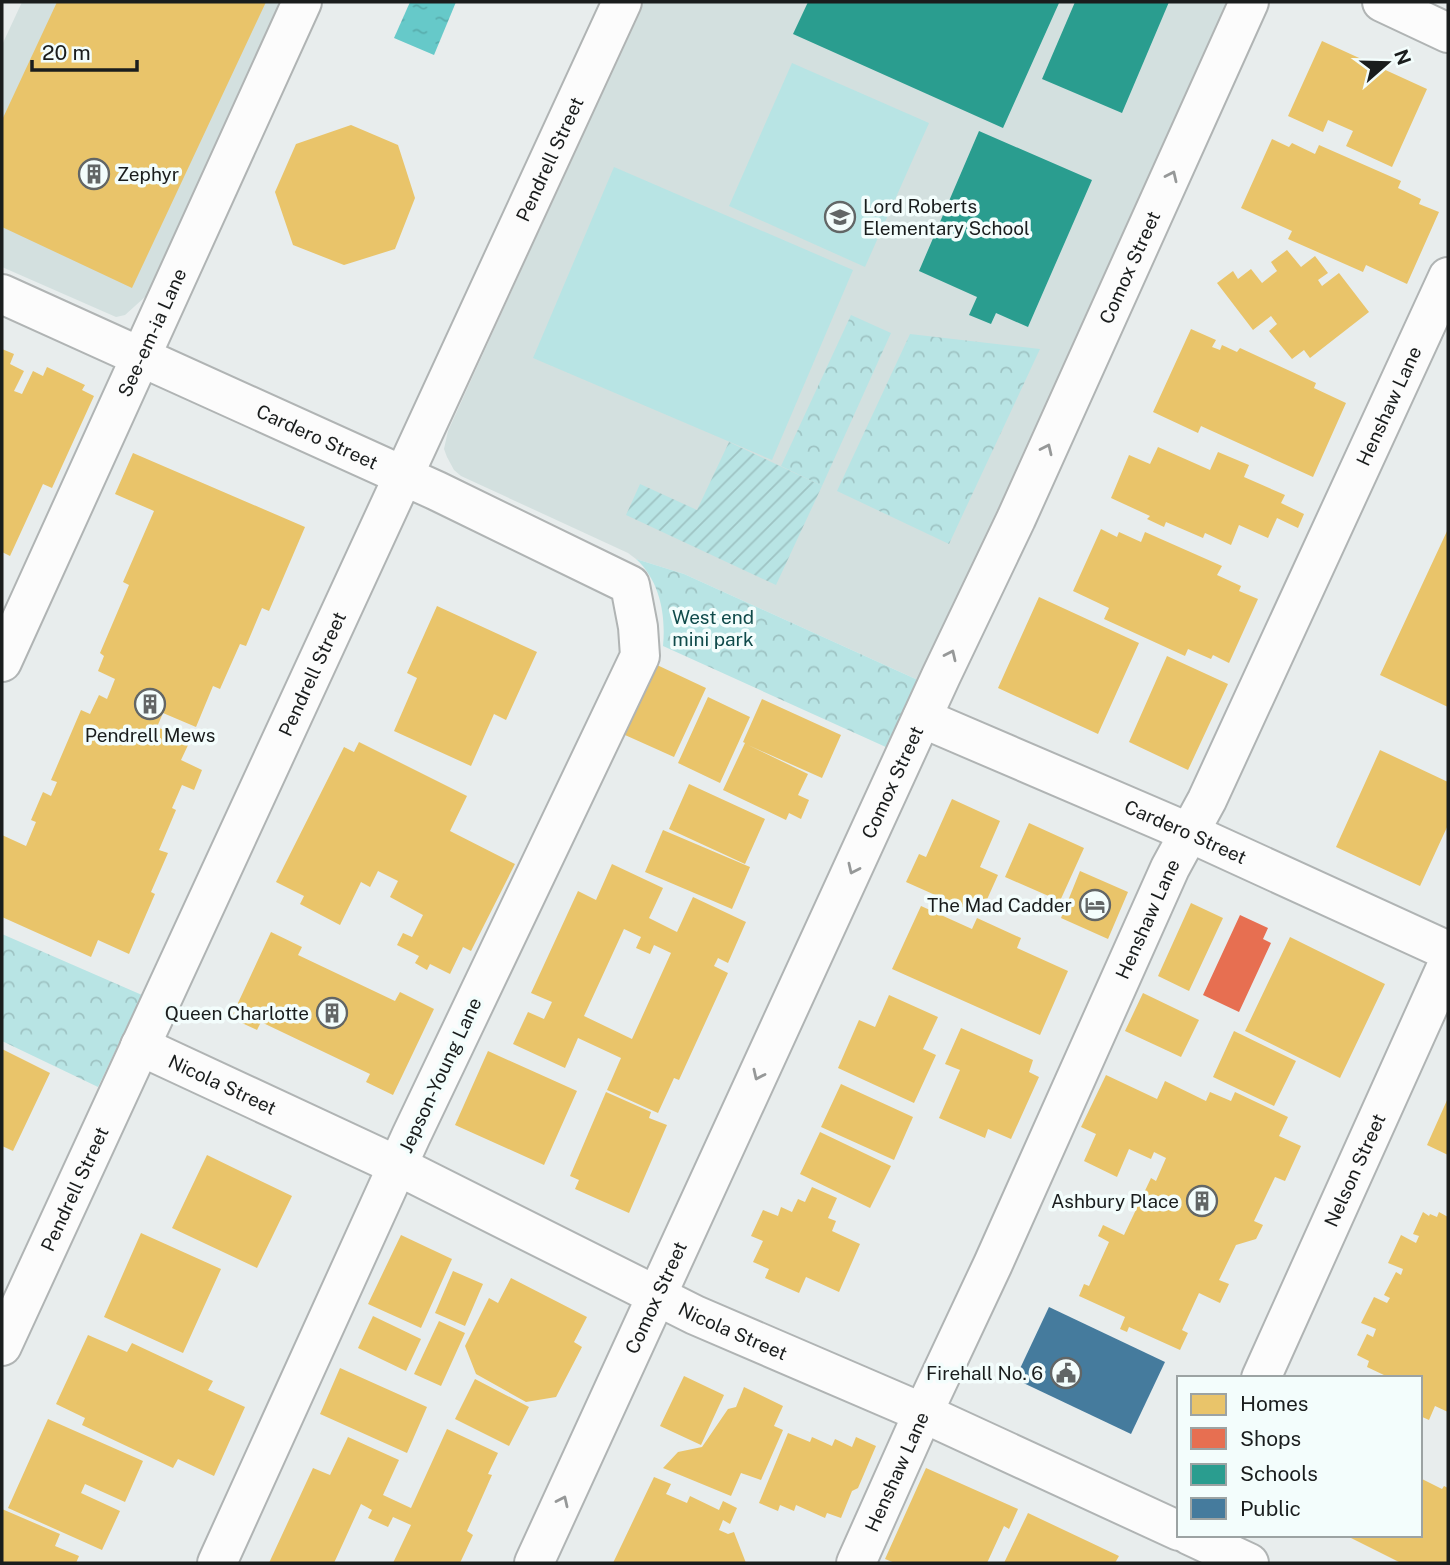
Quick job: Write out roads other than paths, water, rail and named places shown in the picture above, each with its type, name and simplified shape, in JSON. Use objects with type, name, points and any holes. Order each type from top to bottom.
[{"type":"street","name":"See-em-ia Lane","points":[[2,662],[302,2]]},
{"type":"street","name":"Pendrell Street","points":[[2,1346],[622,2]]},
{"type":"street","name":"Comox Street","points":[[534,1563],[1044,457],[1249,2]]},
{"type":"street","points":[[1382,2],[1448,33]]},
{"type":"street","name":"Henshaw Lane","points":[[856,1563],[1170,869],[1213,788],[1448,277]]},
{"type":"street","name":"Cardero Street","points":[[2,294],[404,476],[630,585]]},
{"type":"street","name":"Jepson-Young Lane","points":[[217,1563],[398,1166],[640,656],[630,585]]},
{"type":"street","name":"Cardero Street","points":[[922,718],[1190,833],[1448,951]]},
{"type":"street","name":"Nelson Street","points":[[1262,1376],[1448,963]]},
{"type":"street","name":"Nicola Street","points":[[141,1046],[398,1166],[695,1315],[923,1413],[1177,1530]]},
{"type":"street","points":[[1175,1563],[1187,1537]]},
{"type":"street","points":[[1192,1537],[1249,1563]]},
{"type":"water","points":[[410,2],[456,2],[434,55],[394,38]]},
{"type":"place","name":"Zephyr","points":[[94,174]]},
{"type":"place","name":"Lord Roberts Elementary School","points":[[840,217]]},
{"type":"place","name":"Pendrell Mews","points":[[150,704]]},
{"type":"place","name":"The Mad Cadder","points":[[1095,905]]},
{"type":"place","name":"Queen Charlotte","points":[[332,1013]]},
{"type":"place","name":"Ashbury Place","points":[[1202,1201]]},
{"type":"place","name":"Firehall No. 6","points":[[1066,1373]]},
{"type":"park label","name":"West end mini park","points":[[713,628]]}]
